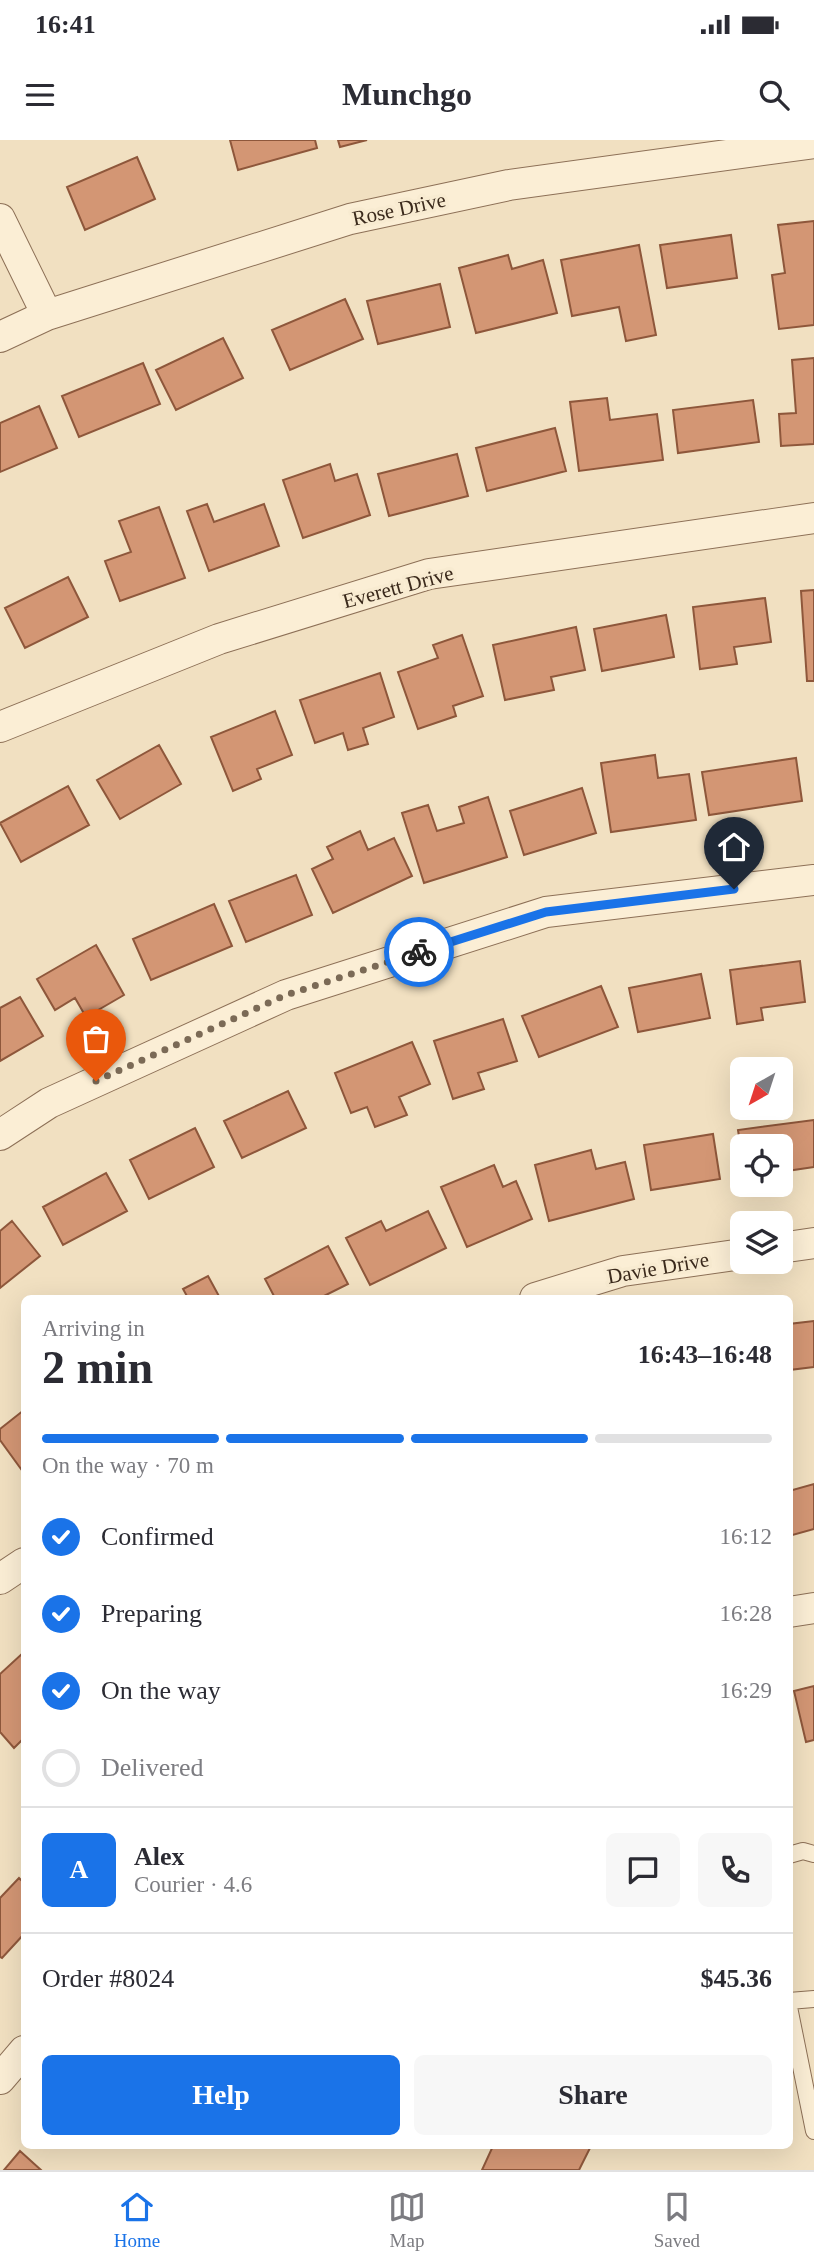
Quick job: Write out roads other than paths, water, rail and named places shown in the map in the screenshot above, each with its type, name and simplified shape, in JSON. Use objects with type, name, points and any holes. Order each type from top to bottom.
[{"type":"street","name":"Rose Drive","points":[[0,337],[47,315],[350,219],[509,186],[814,143]]},
{"type":"street","points":[[0,219],[47,315]]},
{"type":"street","name":"Everett Drive","points":[[0,727],[219,639],[429,574],[814,518]]},
{"type":"street","points":[[0,1135],[49,1103],[286,995],[546,912],[814,880]]},
{"type":"street","points":[[793,1246],[814,1244]]},
{"type":"street","name":"Davie Drive","points":[[545,1295],[623,1271],[730,1256]]},
{"type":"street","points":[[0,1580],[21,1565]]},
{"type":"street","points":[[793,1611],[814,1608]]},
{"type":"street","points":[[0,2079],[21,2054]]},
{"type":"lane","points":[[793,1854],[803,1850],[814,1854]]},
{"type":"lane","points":[[793,2001],[814,1998]]},
{"type":"lane","points":[[793,2027],[814,2130]]}]
